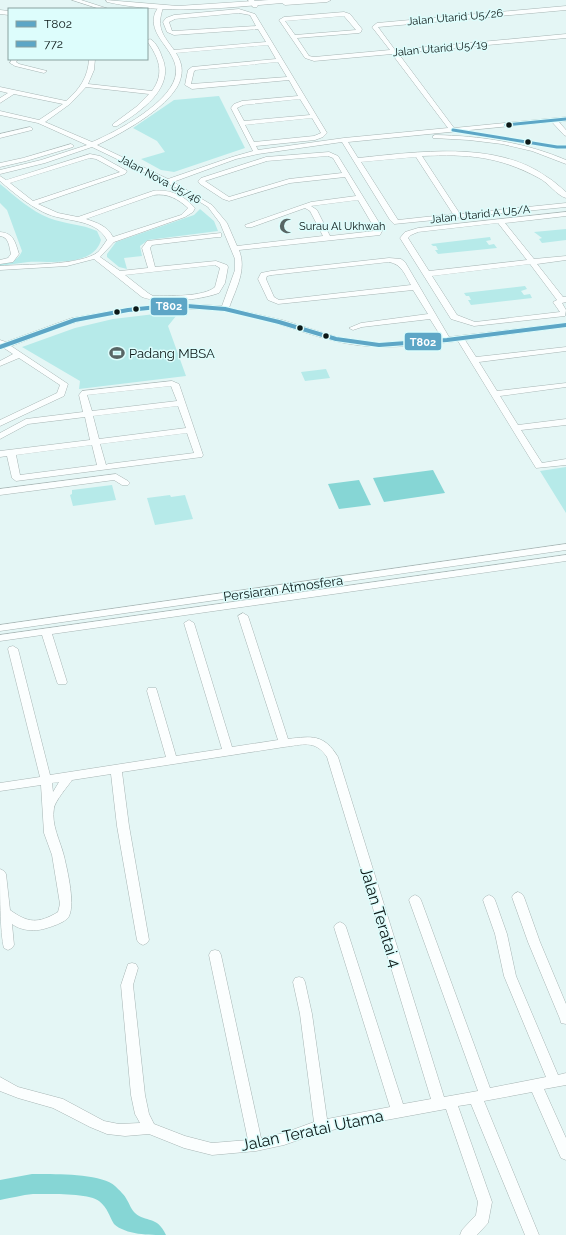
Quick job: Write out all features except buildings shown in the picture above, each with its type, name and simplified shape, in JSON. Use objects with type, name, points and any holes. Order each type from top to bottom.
[{"type":"main road","points":[[98,0],[135,8]]},
{"type":"main road","points":[[110,0],[179,11]]},
{"type":"main road","points":[[148,10],[195,8],[292,0]]},
{"type":"main road","points":[[148,11],[154,14],[156,18],[162,14],[179,11],[253,3],[327,0]]},
{"type":"street","points":[[75,0],[103,8]]},
{"type":"street","name":"Jalan Utarid U5/26","points":[[394,52],[375,27],[377,25],[566,8]]},
{"type":"street","points":[[0,172],[47,161],[108,139],[149,112],[169,94],[176,84],[179,75],[178,66],[173,52],[157,29],[156,18],[160,9]]},
{"type":"street","points":[[252,144],[315,138],[324,133],[270,43],[252,14],[239,11],[182,16],[171,18],[166,22],[170,32],[174,33],[260,27]]},
{"type":"street","points":[[390,29],[566,13]]},
{"type":"street","points":[[344,14],[348,15],[359,29],[359,31],[294,37],[282,20],[344,14]]},
{"type":"street","points":[[496,14],[501,19]]},
{"type":"street","name":"Jalan Utarid U5/19","points":[[294,37],[308,57],[314,59],[566,36]]},
{"type":"street","points":[[115,125],[137,109],[153,94],[160,81],[163,68],[159,56],[150,41]]},
{"type":"street","points":[[173,52],[270,43]]},
{"type":"street","points":[[394,52],[452,128]]},
{"type":"street","points":[[13,60],[14,64],[44,71]]},
{"type":"street","points":[[40,122],[68,104],[84,85],[92,67],[92,60]]},
{"type":"street","points":[[280,60],[194,68],[192,70],[188,85],[192,87],[291,78]]},
{"type":"street","points":[[84,85],[153,94]]},
{"type":"street","points":[[0,89],[68,104]]},
{"type":"street","points":[[0,101],[13,92]]},
{"type":"street","points":[[256,152],[234,108],[236,105],[242,103],[302,97]]},
{"type":"street","name":"Jalan Nova U5/46","points":[[0,113],[40,122],[84,140],[168,181],[210,206],[216,212],[235,248],[239,259],[239,270],[225,309]]},
{"type":"street","points":[[452,128],[550,119],[566,114]]},
{"type":"street","points":[[242,123],[314,116]]},
{"type":"street","points":[[346,143],[508,119],[566,119]]},
{"type":"street","points":[[550,119],[566,134]]},
{"type":"street","points":[[0,136],[30,129]]},
{"type":"street","points":[[168,181],[256,152],[346,143],[436,137],[471,138],[528,147],[566,162]]},
{"type":"street","points":[[78,151],[83,146],[84,140],[108,139]]},
{"type":"street","points":[[78,151],[106,150],[104,145],[108,139]]},
{"type":"street","points":[[346,143],[357,160],[418,155],[465,154],[509,161],[534,170],[549,179],[566,196]]},
{"type":"street","points":[[0,165],[24,160],[71,146]]},
{"type":"street","points":[[235,248],[374,234],[378,229],[347,175],[336,157],[323,153],[266,159],[203,179],[201,181],[202,183],[224,198],[234,199],[289,180],[347,175]]},
{"type":"street","points":[[418,155],[458,216]]},
{"type":"street","points":[[2,180],[90,156],[98,157],[124,171],[123,173],[33,203]]},
{"type":"street","name":"Jalan Utarid A U5/A","points":[[357,160],[394,220],[402,222],[566,205]]},
{"type":"street","points":[[156,176],[168,177],[186,175]]},
{"type":"street","points":[[181,188],[181,179],[186,175]]},
{"type":"street","points":[[2,180],[47,212],[100,227],[107,233],[111,240]]},
{"type":"street","points":[[0,268],[28,265],[67,264],[96,257],[105,250],[111,240],[183,216],[191,211],[192,208],[171,193],[162,192],[153,193],[78,220]]},
{"type":"street","points":[[249,225],[313,203],[360,198]]},
{"type":"street","points":[[307,206],[313,210],[328,238]]},
{"type":"street","points":[[500,221],[563,300],[557,302],[566,315],[474,324],[454,317],[404,238],[405,236],[418,230],[500,221],[566,214]]},
{"type":"street","points":[[0,234],[10,237],[15,254],[10,260],[0,262]]},
{"type":"street","points":[[152,270],[146,248],[150,243],[218,235]]},
{"type":"street","points":[[96,257],[148,297],[163,298],[207,294],[217,290],[221,284],[224,267],[216,263],[118,273]]},
{"type":"street","points":[[426,274],[566,258]]},
{"type":"street","points":[[416,287],[282,302],[273,300],[262,279],[264,275],[272,273],[389,260],[398,261],[402,264],[416,287],[447,340]]},
{"type":"street","points":[[203,308],[222,303],[229,298],[232,304],[242,313]]},
{"type":"street","points":[[1,345],[75,320],[95,315],[158,307],[225,309],[279,322],[336,339],[351,342],[394,345],[566,325]]},
{"type":"street","points":[[353,328],[362,325],[433,316]]},
{"type":"street","points":[[460,338],[539,466],[566,462]]},
{"type":"street","points":[[0,364],[16,353],[18,340]]},
{"type":"street","points":[[0,422],[61,394],[64,384],[1,345]]},
{"type":"street","points":[[473,360],[566,349]]},
{"type":"street","points":[[11,453],[16,478],[103,469],[199,455],[175,384],[172,383],[85,393],[83,395],[103,469]]},
{"type":"street","points":[[495,394],[566,385]]},
{"type":"street","points":[[0,436],[26,422],[182,403]]},
{"type":"street","points":[[516,428],[566,422]]},
{"type":"street","points":[[0,454],[191,430]]},
{"type":"street","points":[[0,492],[116,477],[125,483]]},
{"type":"street","name":"Persiaran Atmosfera","points":[[0,628],[566,547]]},
{"type":"street","name":"Persiaran Atmosfera","points":[[0,638],[566,558]]},
{"type":"street","points":[[0,787],[284,743],[243,616]]},
{"type":"street","points":[[189,623],[228,752]]},
{"type":"street","points":[[46,632],[62,682]]},
{"type":"street","points":[[5,913],[19,923],[30,926],[43,925],[55,920],[63,914],[66,904],[58,855],[50,833],[46,780],[13,649]]},
{"type":"street","points":[[152,691],[172,760]]},
{"type":"street","name":"Jalan Teratai 4","points":[[284,743],[311,740],[324,745],[332,757],[444,1103],[485,1202],[483,1218],[467,1235]]},
{"type":"street","points":[[116,769],[143,940]]},
{"type":"street","points":[[48,807],[69,776]]},
{"type":"street","points":[[0,874],[8,945]]},
{"type":"street","points":[[518,897],[534,942],[566,1019]]},
{"type":"street","points":[[414,900],[481,1096],[532,1235]]},
{"type":"street","points":[[489,900],[501,934],[510,976],[560,1080]]},
{"type":"street","points":[[340,927],[398,1111]]},
{"type":"street","points":[[215,955],[256,1145]]},
{"type":"street","points":[[0,1083],[4,1086],[31,1096],[52,1101],[102,1127],[124,1131],[149,1128],[142,1114],[138,1095],[127,985],[132,968]]},
{"type":"street","points":[[298,982],[306,1014],[322,1126]]},
{"type":"street","name":"Jalan Teratai Utama","points":[[149,1128],[184,1142],[212,1149],[256,1145],[284,1139],[322,1126],[560,1080]]},
{"type":"street","points":[[536,1085],[566,1154]]},
{"type":"shaded area","points":[[219,96],[245,148],[174,172],[161,170],[141,159],[165,152],[157,141],[133,128],[174,100]]},
{"type":"shaded area","points":[[0,184],[23,203],[42,215],[97,231],[101,240],[97,249],[90,255],[70,261],[28,262],[0,266],[0,264],[16,259],[22,251],[7,210],[0,203]]},
{"type":"shaded area","points":[[200,209],[214,221],[218,231],[148,240],[140,246],[142,256],[124,258],[127,269],[119,267],[107,257],[107,254],[116,242],[194,215]]},
{"type":"shaded area","points":[[566,229],[566,240],[542,243],[539,239],[542,238],[534,232]]},
{"type":"shaded area","points":[[490,237],[491,240],[486,241],[489,245],[494,244],[497,248],[438,254],[435,250],[438,250],[436,246],[431,244]]},
{"type":"shaded area","points":[[525,286],[527,289],[521,291],[524,295],[530,294],[532,298],[471,305],[468,300],[471,300],[469,296],[466,296],[464,293]]},
{"type":"shaded area","points":[[180,311],[168,326],[186,376],[79,389],[80,381],[22,347],[75,328],[113,319]]},
{"type":"shaded area","points":[[326,369],[330,378],[305,381],[301,372]]},
{"type":"shaded area","points":[[566,467],[566,513],[540,471]]},
{"type":"shaded area","points":[[433,470],[445,493],[384,502],[373,478]]},
{"type":"shaded area","points":[[359,480],[371,505],[339,509],[328,484]]},
{"type":"shaded area","points":[[112,485],[116,500],[73,506],[70,495],[72,494],[72,490]]},
{"type":"shaded area","points":[[170,495],[171,497],[185,495],[193,519],[155,525],[147,498]]},
{"type":"waterway","points":[[0,1190],[32,1184],[82,1185],[106,1192],[119,1207],[122,1216],[128,1222],[137,1227],[145,1228],[154,1235]]},
{"type":"transit line","name":"772","points":[[506,125],[566,119]]},
{"type":"transit line","name":"772","points":[[453,130],[557,147],[566,147]]},
{"type":"transit line","name":"T802","points":[[0,347],[75,320],[128,310],[158,307],[187,306],[225,309],[279,322],[336,339],[379,345],[447,340],[566,325]]},
{"type":"place","name":"Surau Al Ukhwah","points":[[287,226]]},
{"type":"place","name":"Padang MBSA","points":[[117,353]]}]
